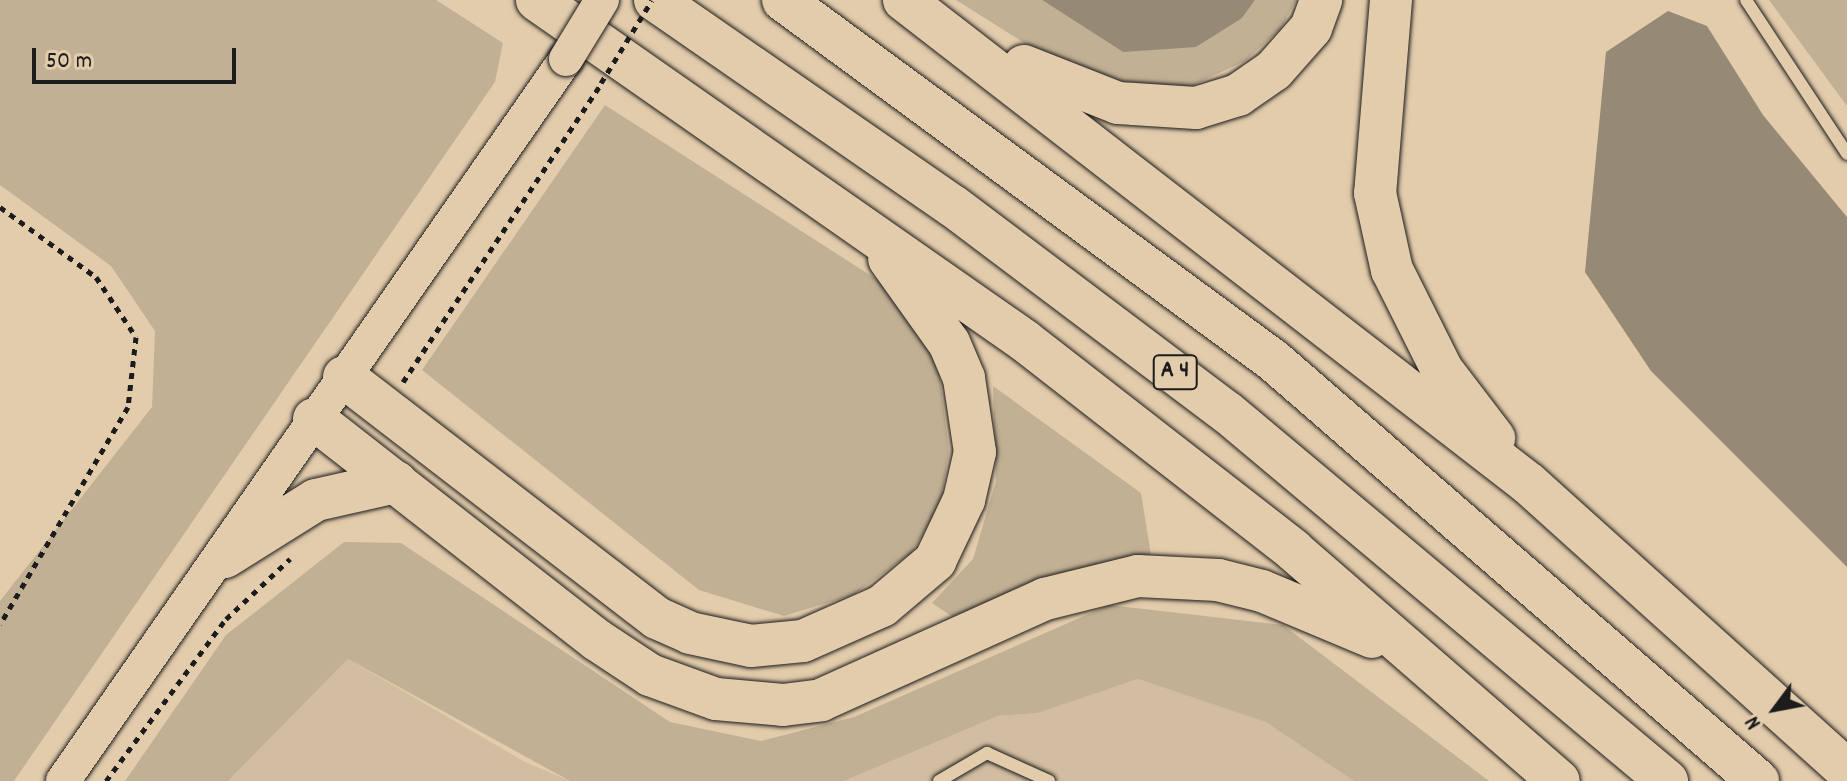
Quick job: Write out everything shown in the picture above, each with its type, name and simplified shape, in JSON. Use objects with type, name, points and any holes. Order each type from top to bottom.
[{"type":"highway","points":[[537,0],[836,203],[1293,550],[1409,654],[1559,781]]},
{"type":"highway","name":"A 4","points":[[653,0],[953,206],[1228,413],[1667,781]]},
{"type":"highway","name":"A 4","points":[[783,0],[1274,361],[1758,781]]},
{"type":"highway","points":[[904,0],[947,29],[1529,484],[1847,770]]},
{"type":"highway","points":[[947,29],[1073,91],[1196,108],[1238,95],[1274,70],[1311,28],[1321,0]]},
{"type":"highway","points":[[1391,0],[1375,193],[1392,270],[1442,370],[1529,484]]},
{"type":"highway","points":[[344,377],[657,618],[690,633],[751,646],[826,635],[882,606],[935,561],[953,530],[975,452],[964,378],[949,343],[836,203]]},
{"type":"highway","points":[[314,419],[597,640],[650,675],[716,699],[783,705],[821,700],[1045,599],[1138,576],[1218,580],[1262,591],[1409,654]]},
{"type":"highway","points":[[225,557],[316,500],[396,482]]},
{"type":"main road","points":[[63,781],[225,557],[314,419],[566,59],[602,0]]},
{"type":"lane","points":[[1746,0],[1847,154]]},
{"type":"lane","points":[[939,781],[987,753],[1049,781]]},
{"type":"path","points":[[601,83],[653,0]]},
{"type":"path","points":[[0,207],[96,277],[136,337],[128,407],[0,624]]},
{"type":"shaded area","points":[[0,0],[436,0],[503,43],[495,82],[14,781],[0,781],[0,601],[152,407],[155,331],[111,266],[0,185]]},
{"type":"shaded area","points":[[956,0],[1042,0],[1123,52],[1242,18],[1255,0],[1296,0],[1281,28],[1245,61],[1185,89],[1118,86],[1034,49]]},
{"type":"shaded area","points":[[1042,0],[1255,0],[1242,18],[1196,47],[1123,52]]},
{"type":"shaded area","points":[[1769,0],[1847,0],[1847,106]]},
{"type":"shaded area","points":[[1668,11],[1707,26],[1763,115],[1847,217],[1847,567],[1651,371],[1585,272],[1606,52]]},
{"type":"shaded area","points":[[605,105],[887,286],[938,364],[949,451],[940,506],[911,553],[853,595],[784,616],[699,590],[422,370]]},
{"type":"shaded area","points":[[993,386],[1141,493],[1151,555],[1041,581],[956,619],[932,603],[973,559],[996,481]]},
{"type":"shaded area","points":[[344,542],[401,543],[670,722],[761,741],[854,717],[1109,605],[1283,625],[1489,781],[1354,781],[1266,722],[1138,679],[1038,713],[998,716],[844,781],[570,781],[348,659],[228,781],[125,781],[226,635]]},
{"type":"shaded area","points":[[348,659],[525,762],[570,781],[228,781]]},
{"type":"shaded area","points":[[1138,679],[1267,722],[1354,781],[844,781],[998,716],[1038,713]]}]
